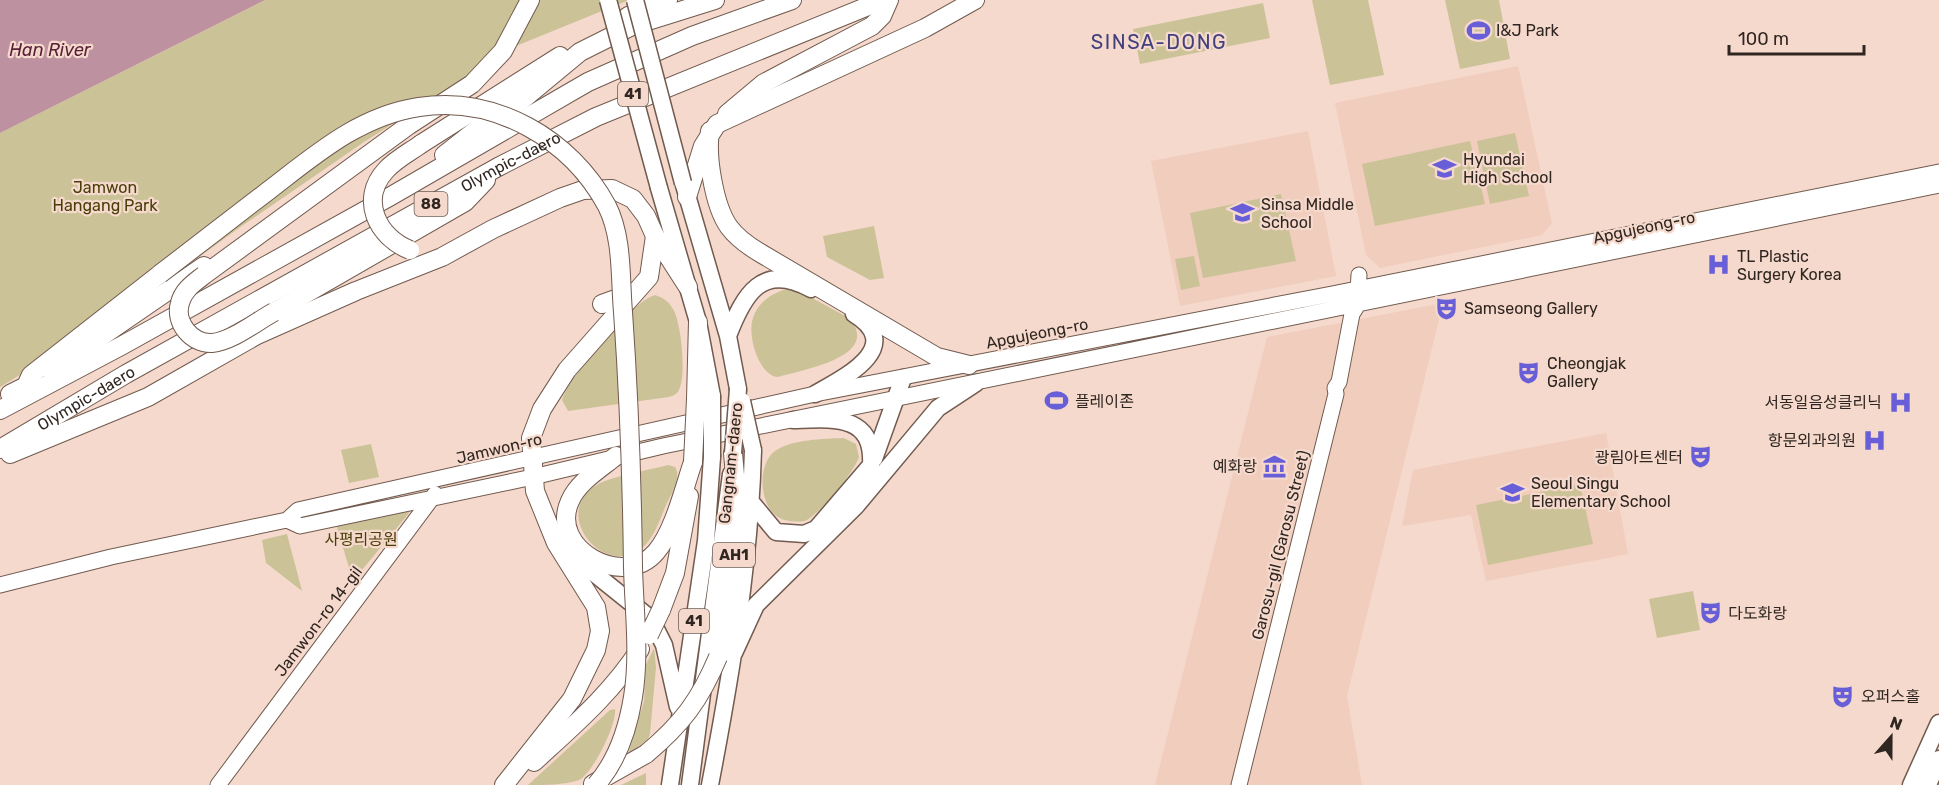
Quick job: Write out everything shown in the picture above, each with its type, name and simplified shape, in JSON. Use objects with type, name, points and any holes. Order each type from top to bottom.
[{"type":"highway","points":[[0,402],[58,367],[472,84],[503,51],[530,0]]},
{"type":"highway","points":[[493,229],[430,252],[410,250],[392,241],[378,224],[373,204],[377,185],[387,169],[421,144],[587,38],[629,16],[668,0]]},
{"type":"highway","points":[[392,196],[481,126],[522,100],[580,52],[632,26],[715,0]]},
{"type":"highway","name":"Olympic-daero","points":[[0,410],[121,346],[392,196],[588,82],[692,36],[792,0]]},
{"type":"highway","name":"Olympic-daero","points":[[0,449],[126,374],[498,166],[596,117],[884,0]]},
{"type":"highway","points":[[685,190],[714,128],[764,83],[872,26],[882,16],[889,0]]},
{"type":"highway","points":[[969,365],[937,357],[742,240],[730,228],[722,213],[708,147],[714,128],[925,28],[975,0]]},
{"type":"highway","points":[[26,386],[31,375],[343,134],[391,113],[450,104],[506,116],[531,127],[554,142],[581,170],[607,206],[619,250],[631,426],[634,694],[621,742],[597,785]]},
{"type":"highway","points":[[380,147],[204,275],[187,290],[179,304],[180,322],[186,332],[199,341],[214,343],[274,312],[465,202],[498,166]]},
{"type":"highway","points":[[0,458],[148,397],[257,335],[356,291],[442,257],[493,229],[560,198],[583,190],[612,189],[640,206],[655,236],[688,288]]},
{"type":"highway","points":[[504,785],[572,699],[585,677],[598,646],[600,625],[596,607],[555,543],[535,491],[531,438],[542,409],[567,370],[650,277],[655,236]]},
{"type":"highway","points":[[602,304],[639,290]]},
{"type":"highway","points":[[510,785],[589,713],[623,675],[649,635],[661,610],[681,548],[693,462],[698,322]]},
{"type":"highway","name":"AH1","points":[[591,785],[615,774],[646,754],[674,731],[691,710],[726,655],[725,626],[739,519],[734,453]]},
{"type":"highway","points":[[616,456],[575,491],[566,514],[571,536],[586,556],[600,563],[622,567],[636,567],[656,553],[675,513],[693,462]]},
{"type":"main road","name":"Gangnam-daero","points":[[608,0],[698,322],[712,396],[712,457],[706,541],[670,785]]},
{"type":"main road","name":"41","points":[[635,0],[685,190]]},
{"type":"main road","name":"Apgujeong-ro","points":[[722,415],[814,394],[1172,325],[1359,282],[1939,172]]},
{"type":"main road","name":"Apgujeong-ro","points":[[725,434],[1175,341],[1354,310],[1939,185]]},
{"type":"main road","name":"Gangnam-daero","points":[[685,190],[728,336],[738,389],[734,453],[690,785]]},
{"type":"main road","points":[[728,336],[747,295],[757,285],[775,279],[800,284],[866,321],[873,335],[872,353],[864,364],[814,394]]},
{"type":"main road","points":[[1354,310],[1359,282]]},
{"type":"main road","name":"Garosu-gil (Garosu Street)","points":[[1239,785],[1336,394],[1335,388],[1339,382],[1354,310]]},
{"type":"main road","points":[[1172,325],[1175,341]]},
{"type":"main road","points":[[752,503],[776,532],[810,533],[822,524],[871,465],[903,378]]},
{"type":"main road","points":[[726,655],[756,605],[856,506],[938,408],[976,382]]},
{"type":"main road","points":[[710,785],[726,655],[752,503],[753,450],[738,389]]},
{"type":"main road","name":"Jamwon-ro","points":[[286,520],[300,526],[434,496],[722,415]]},
{"type":"main road","points":[[793,420],[836,421],[860,428],[871,443],[871,465]]},
{"type":"main road","name":"Jamwon-ro","points":[[0,585],[111,557],[286,520],[298,510],[448,478],[616,456],[725,434]]},
{"type":"main road","name":"Jamwon-ro 14-gil","points":[[218,785],[448,478]]},
{"type":"main road","points":[[408,502],[414,512],[415,521]]},
{"type":"main road","points":[[555,543],[651,619],[667,654],[680,718]]},
{"type":"main road","points":[[1911,785],[1939,723]]},
{"type":"main road","points":[[1928,785],[1939,759]]},
{"type":"shaded area","name":"Hyundai High School","points":[[1518,66],[1552,223],[1542,235],[1380,268],[1366,255],[1335,103]]},
{"type":"shaded area","name":"Sinsa Middle School","points":[[1308,131],[1336,276],[1180,306],[1151,161]]},
{"type":"shaded area","points":[[1443,303],[1347,696],[1362,785],[1155,785],[1267,337]]},
{"type":"shaded area","name":"Seoul Singu Elementary School","points":[[1606,433],[1628,554],[1486,581],[1471,515],[1402,526],[1413,470]]},
{"type":"green space","name":"Jamwon Hangang Park","points":[[265,0],[629,0],[516,46],[364,142],[239,228],[122,313],[0,387],[0,133]]},
{"type":"green space","points":[[1312,0],[1368,0],[1384,75],[1330,85]]},
{"type":"green space","name":"I&J Park","points":[[1445,0],[1499,0],[1510,59],[1460,69]]},
{"type":"green space","points":[[1263,3],[1270,38],[1140,64],[1133,29]]},
{"type":"green space","points":[[1515,133],[1529,196],[1490,204],[1477,141]]},
{"type":"green space","points":[[1470,141],[1485,204],[1375,226],[1362,164]]},
{"type":"green space","points":[[1281,194],[1296,261],[1203,278],[1190,213]]},
{"type":"green space","points":[[874,226],[884,278],[870,280],[827,257],[823,236]]},
{"type":"green space","points":[[1194,256],[1200,286],[1181,290],[1175,259]]},
{"type":"green space","points":[[787,289],[801,292],[849,318],[857,331],[855,343],[848,352],[835,360],[778,377],[771,375],[760,362],[753,344],[752,325],[755,312],[762,303],[776,293]]},
{"type":"green space","points":[[655,295],[673,309],[679,326],[683,364],[677,393],[669,397],[568,411],[562,400],[589,357],[631,311]]},
{"type":"green space","points":[[844,438],[856,444],[859,457],[836,492],[805,521],[784,520],[778,517],[767,503],[764,494],[763,474],[769,457],[775,451],[790,444],[808,440]]},
{"type":"green space","points":[[371,444],[379,477],[349,483],[341,450]]},
{"type":"green space","points":[[668,465],[675,467],[677,480],[646,545],[626,556],[611,555],[598,549],[587,538],[580,525],[579,510],[584,497],[603,482]]},
{"type":"green space","points":[[1580,484],[1593,544],[1488,565],[1476,505]]},
{"type":"green space","name":"사평리공원","points":[[407,505],[409,513],[353,581],[336,524]]},
{"type":"green space","points":[[287,534],[302,591],[266,563],[262,540]]},
{"type":"green space","points":[[1693,591],[1700,630],[1657,638],[1649,599]]},
{"type":"green space","points":[[654,648],[656,667],[650,734],[648,739],[628,755],[644,701],[646,665]]},
{"type":"green space","points":[[615,709],[608,736],[585,776],[567,783],[528,785],[610,710]]},
{"type":"green space","points":[[646,773],[646,785],[621,785]]},
{"type":"water","name":"Han River","points":[[0,0],[265,0],[0,133]]},
{"type":"place","name":"I&J Park","points":[[1478,30]]},
{"type":"place","name":"Hyundai High School","points":[[1445,168]]},
{"type":"place","name":"Sinsa Middle School","points":[[1243,213]]},
{"type":"place","name":"TL Plastic Surgery Korea","points":[[1719,265]]},
{"type":"place","name":"Samseong Gallery","points":[[1446,308]]},
{"type":"place","name":"Cheongjak Gallery","points":[[1529,372]]},
{"type":"place","name":"플레이존","points":[[1057,401]]},
{"type":"place","name":"서동일음성클리닉","points":[[1900,402]]},
{"type":"place","name":"항문외과의원","points":[[1874,440]]},
{"type":"place","name":"광림아트센터","points":[[1701,457]]},
{"type":"place","name":"예화랑","points":[[1275,466]]},
{"type":"place","name":"Seoul Singu Elementary School","points":[[1513,492]]},
{"type":"place","name":"다도화랑","points":[[1710,613]]},
{"type":"place","name":"오퍼스홀","points":[[1843,696]]},
{"type":"district","name":"SINSA-DONG","points":[[1159,42]]}]
